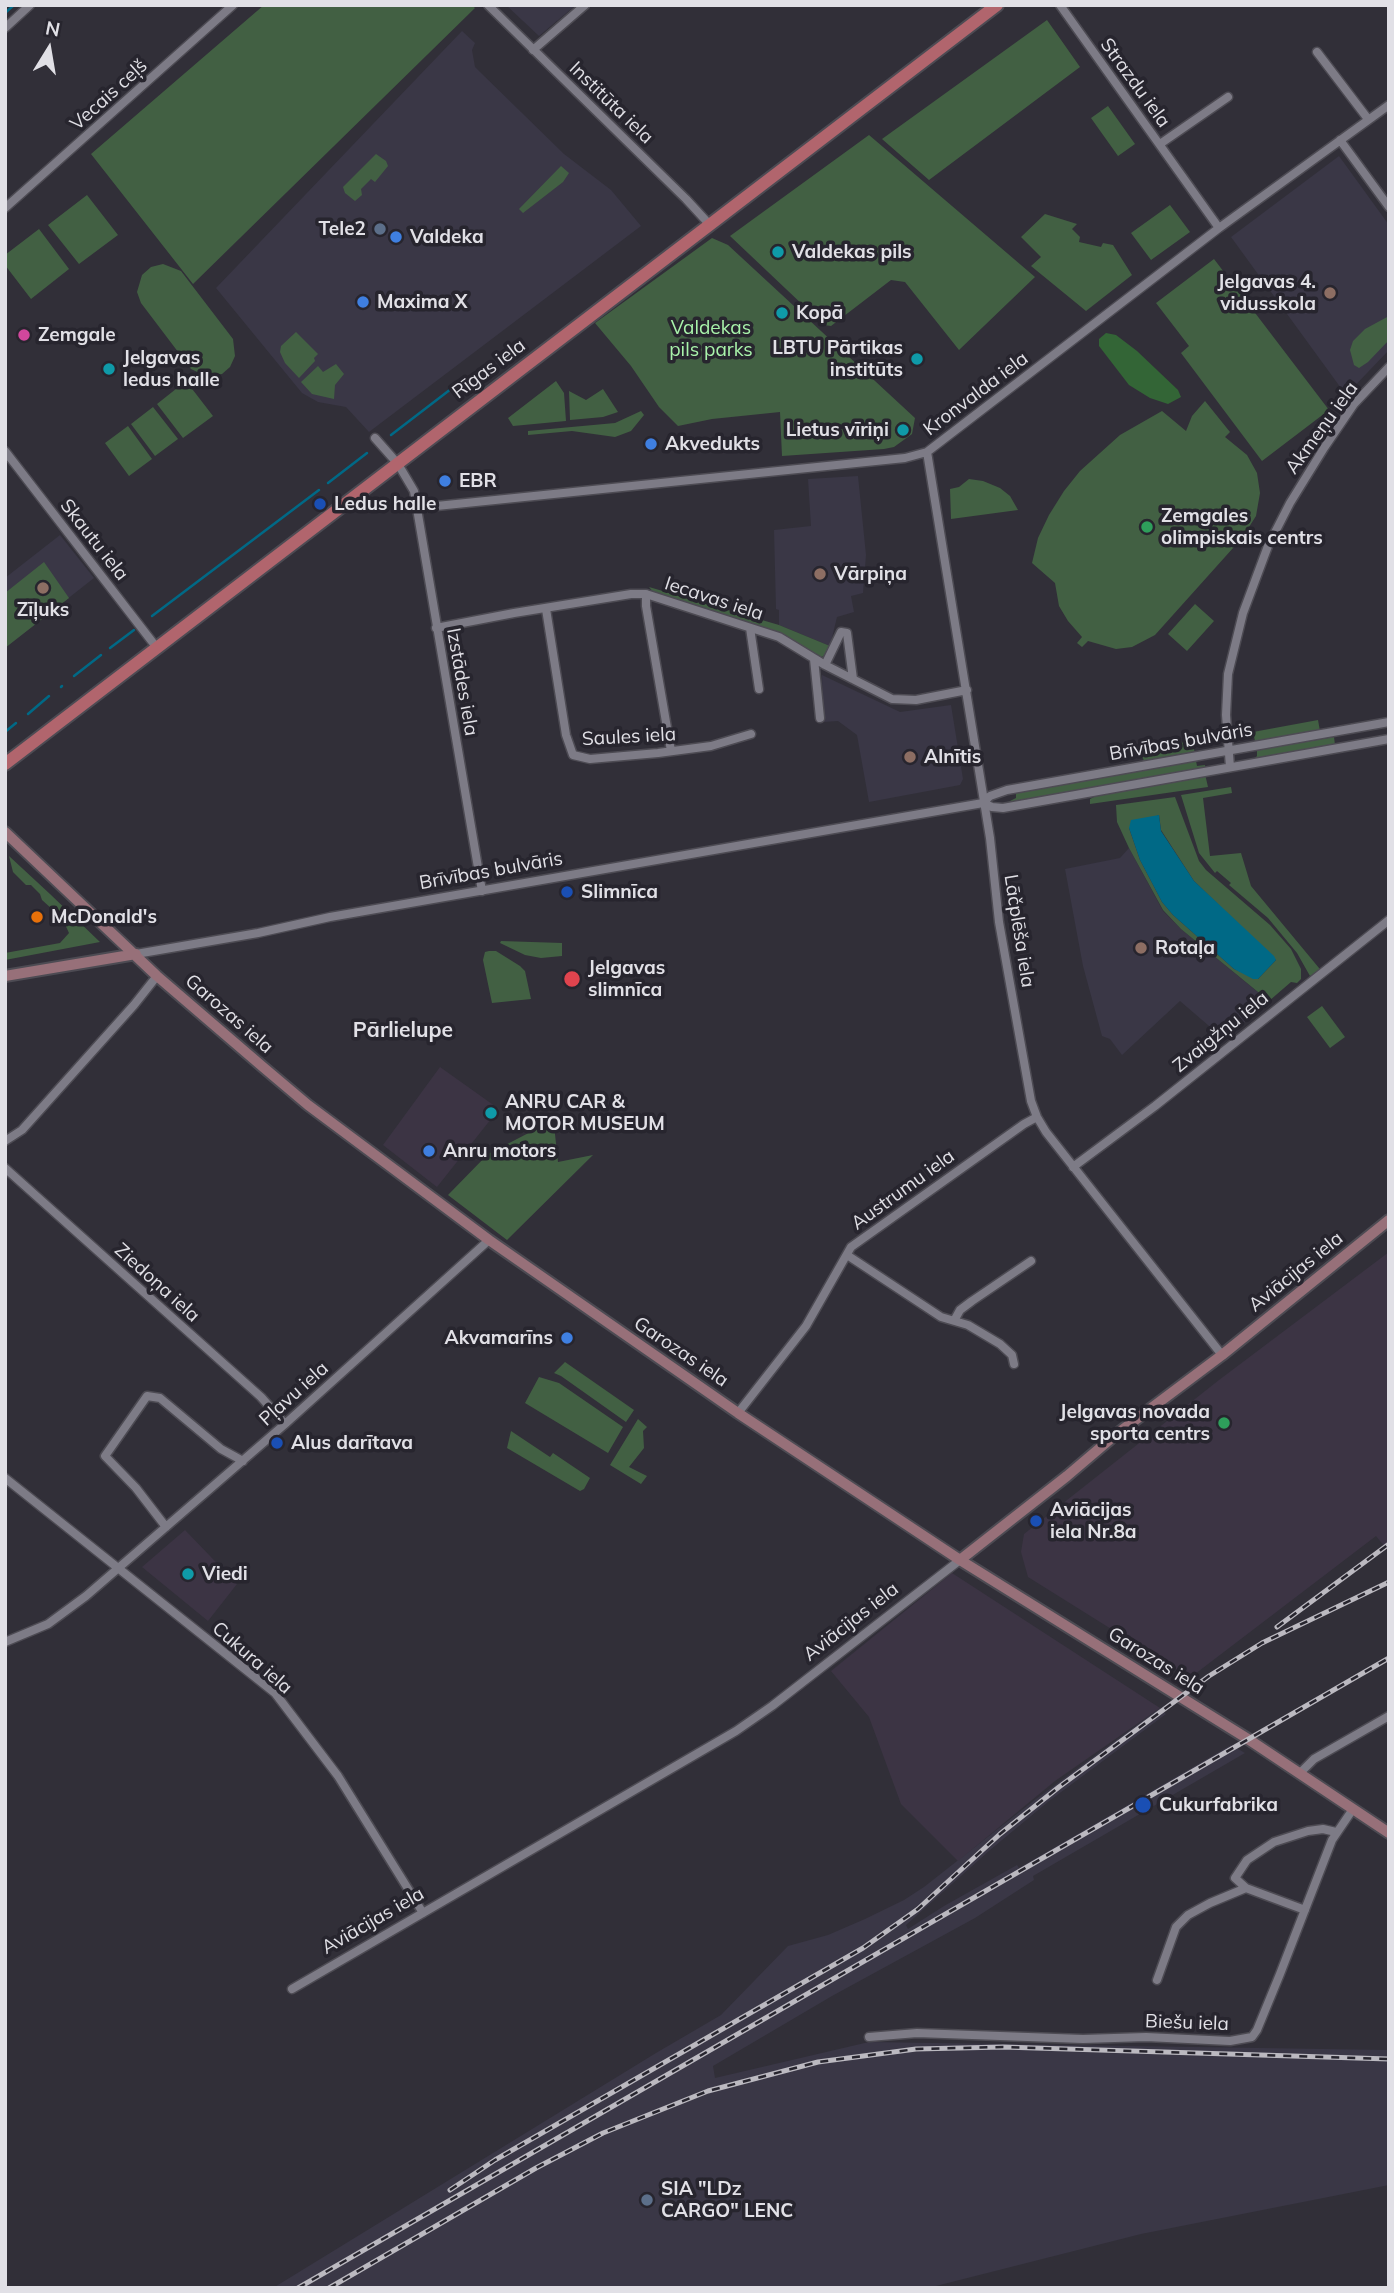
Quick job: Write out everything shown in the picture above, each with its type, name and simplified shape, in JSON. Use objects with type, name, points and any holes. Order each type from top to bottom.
[{"type":"main road","name":"Rīgas iela","points":[[5,764],[997,5]]},
{"type":"main road","name":"Garozas iela","points":[[5,832],[157,976],[308,1105],[489,1240],[738,1413],[960,1560],[1353,1809],[1386,1826]]},
{"type":"main road","name":"Brīvības bulvāris","points":[[5,976],[136,954]]},
{"type":"main road","name":"Aviācijas iela","points":[[960,1560],[1389,1220]]},
{"type":"street","points":[[5,27],[30,5]]},
{"type":"street","name":"Vecais ceļš","points":[[5,208],[233,5]]},
{"type":"street","name":"Institūta iela","points":[[488,5],[710,225]]},
{"type":"street","points":[[533,50],[585,5]]},
{"type":"street","name":"Strazdu iela","points":[[1060,5],[1219,228]]},
{"type":"street","points":[[1317,52],[1368,119]]},
{"type":"street","name":"Strazdu iela","points":[[1160,144],[1228,97]]},
{"type":"street","name":"Kronvalda iela","points":[[417,508],[905,458],[927,452],[1219,228],[1389,105]]},
{"type":"street","points":[[1340,140],[1389,207]]},
{"type":"street","name":"Akmeņu iela","points":[[1230,767],[1226,693],[1232,651],[1268,546],[1290,503],[1324,448],[1354,404],[1389,367]]},
{"type":"street","name":"Izstādes iela","points":[[375,438],[398,464],[414,491],[482,891]]},
{"type":"street","name":"Skautu iela","points":[[5,451],[157,648]]},
{"type":"street","name":"Lāčplēša iela","points":[[927,452],[990,838],[999,922],[1026,1072],[1037,1117],[1073,1167],[1222,1355]]},
{"type":"street","name":"Iecavas iela","points":[[436,628],[631,594],[646,594],[779,637],[881,695],[902,701],[967,691]]},
{"type":"street","points":[[646,594],[671,751]]},
{"type":"street","name":"Saules iela","points":[[546,609],[566,735],[573,755],[590,759],[671,751],[711,746],[751,734]]},
{"type":"street","points":[[750,628],[759,689]]},
{"type":"street","points":[[825,665],[841,632],[847,633],[853,680]]},
{"type":"street","points":[[814,659],[820,718]]},
{"type":"street","name":"Brīvības bulvāris","points":[[983,803],[990,796],[1007,790],[1389,722]]},
{"type":"street","name":"Brīvības bulvāris","points":[[136,954],[983,803],[1003,808],[1389,739]]},
{"type":"street","name":"Zvaigžņu iela","points":[[1073,1167],[1155,1106],[1389,920]]},
{"type":"street","points":[[5,1141],[22,1130],[157,976]]},
{"type":"street","name":"Austrumu iela","points":[[738,1413],[806,1326],[851,1247],[1037,1117]]},
{"type":"street","name":"Ziedoņa iela","points":[[5,1168],[261,1397],[285,1423]]},
{"type":"street","name":"Pļavu iela","points":[[5,1642],[61,1616],[118,1569],[243,1461],[489,1240]]},
{"type":"street","points":[[846,1255],[941,1317],[955,1319],[1000,1344],[1012,1355],[1014,1363]]},
{"type":"street","points":[[955,1319],[960,1310],[1031,1261]]},
{"type":"street","points":[[166,1527],[136,1488],[105,1456],[147,1396],[160,1398],[221,1449],[243,1461]]},
{"type":"street","name":"Cukura iela","points":[[5,1478],[275,1692],[338,1776],[424,1913]]},
{"type":"street","name":"Aviācijas iela","points":[[292,1989],[736,1731],[960,1560]]},
{"type":"street","points":[[1300,1773],[1314,1759],[1389,1716]]},
{"type":"street","name":"Biešu iela","points":[[869,2037],[917,2033],[1083,2039],[1146,2037],[1244,2040],[1252,2037],[1336,1832],[1353,1809]]},
{"type":"street","points":[[1305,1910],[1246,1888],[1235,1878],[1247,1860],[1275,1842],[1308,1830],[1336,1832]]},
{"type":"street","points":[[1157,1980],[1176,1927],[1188,1915],[1246,1888]]},
{"type":"shaded area","points":[[506,5],[576,5],[539,36]]},
{"type":"shaded area","points":[[462,31],[475,43],[472,50],[475,67],[564,154],[611,190],[641,226],[369,432],[346,407],[318,402],[302,393],[216,288]]},
{"type":"shaded area","name":"Jelgavas 4. vidusskola","points":[[1339,156],[1389,225],[1389,350],[1346,395],[1231,237]]},
{"type":"shaded area","name":"Vārpiņa","points":[[858,476],[866,555],[863,593],[851,596],[854,612],[837,617],[830,646],[779,625],[779,610],[776,609],[774,530],[811,526],[808,479]]},
{"type":"shaded area","name":"Zīļuks","points":[[60,535],[94,578],[5,648],[5,578]]},
{"type":"shaded area","name":"Alnītis","points":[[822,675],[900,712],[951,705],[963,779],[960,785],[869,802],[857,735],[838,721],[823,722]]},
{"type":"shaded area","name":"Rotaļa","points":[[1129,848],[1163,911],[1271,1003],[1223,1038],[1180,1001],[1122,1055],[1110,1039],[1102,1036],[1083,966],[1065,869],[1120,858]]},
{"type":"shaded area","points":[[440,1067],[499,1109],[437,1187],[383,1145]]},
{"type":"shaded area","points":[[1389,1252],[1389,1552],[1376,1536],[1195,1674],[1180,1672],[1028,1577],[1021,1552],[1024,1534],[1219,1380]]},
{"type":"shaded area","points":[[185,1530],[237,1584],[208,1621],[142,1567]]},
{"type":"shaded area","points":[[952,1573],[1160,1708],[1055,1781],[958,1861],[901,1804],[869,1717],[831,1671]]},
{"type":"shaded area","points":[[1160,1708],[1166,1714],[1049,1801],[990,1850],[906,1925],[908,1929],[944,1906],[1017,1865],[1019,1868],[1231,1745],[1245,1753],[1033,1876],[1034,1880],[975,1918],[832,1996],[713,2066],[715,2078],[869,2042],[1389,2050],[1389,2185],[1141,2234],[928,2288],[273,2288],[721,2015],[788,1946],[828,1935],[865,1919],[924,1887],[1036,1799]]},
{"type":"green space","points":[[264,5],[472,5],[475,8],[193,284],[91,154]]},
{"type":"green space","points":[[1047,20],[1080,67],[929,180],[882,139]]},
{"type":"green space","points":[[1108,106],[1135,144],[1118,156],[1091,118]]},
{"type":"green space","name":"Valdekas pils parks","points":[[869,135],[1035,277],[959,350],[905,282],[891,280],[831,326],[824,325],[730,236]]},
{"type":"green space","points":[[376,154],[386,161],[388,166],[375,182],[371,179],[361,189],[362,195],[355,201],[345,193],[343,187]]},
{"type":"green space","points":[[561,166],[569,173],[563,182],[523,213],[519,209]]},
{"type":"green space","points":[[87,195],[118,235],[79,264],[48,225]]},
{"type":"green space","points":[[1170,205],[1190,232],[1151,260],[1131,233]]},
{"type":"green space","points":[[1045,214],[1077,224],[1072,229],[1080,237],[1079,242],[1101,247],[1103,243],[1113,245],[1132,275],[1086,311],[1031,266],[1041,257],[1021,237]]},
{"type":"green space","points":[[39,229],[69,269],[31,299],[5,265],[5,255]]},
{"type":"green space","name":"Valdekas pils parks","points":[[712,238],[728,245],[915,418],[912,434],[894,447],[884,449],[782,456],[780,412],[712,419],[678,426],[659,407],[631,366],[595,323]]},
{"type":"green space","points":[[1214,259],[1329,410],[1262,461],[1181,353],[1189,346],[1156,303]]},
{"type":"green space","points":[[163,264],[181,271],[233,339],[235,356],[230,367],[222,374],[206,376],[191,369],[141,303],[137,292],[142,275],[151,267]]},
{"type":"green space","points":[[1389,316],[1389,340],[1368,362],[1359,368],[1354,365],[1350,350],[1353,341],[1365,329]]},
{"type":"green space","points":[[296,332],[318,354],[299,378],[285,363],[280,352],[281,346]]},
{"type":"green space","points":[[1106,333],[1116,335],[1137,351],[1178,390],[1181,397],[1168,404],[1150,398],[1129,385],[1099,346],[1099,339]]},
{"type":"green space","points":[[336,364],[344,374],[335,385],[334,399],[312,394],[301,382],[318,366],[323,372]]},
{"type":"green space","points":[[186,381],[213,416],[183,438],[157,404]]},
{"type":"green space","points":[[556,381],[564,393],[566,421],[513,426],[508,418]]},
{"type":"green space","points":[[603,389],[618,412],[603,417],[570,420],[569,391],[586,400]]},
{"type":"green space","name":"Zemgales olimpiskais centrs","points":[[1205,401],[1230,432],[1225,437],[1247,455],[1257,473],[1260,493],[1256,516],[1242,538],[1155,635],[1132,647],[1116,649],[1088,641],[1082,647],[1077,643],[1082,637],[1059,606],[1055,583],[1032,563],[1038,538],[1049,515],[1080,471],[1120,435],[1162,411],[1186,431],[1192,416]]},
{"type":"green space","points":[[153,407],[178,439],[155,456],[131,424]]},
{"type":"green space","points":[[641,411],[644,415],[631,431],[615,437],[572,431],[528,435],[528,431],[615,423]]},
{"type":"green space","points":[[128,426],[152,459],[129,476],[105,443]]},
{"type":"green space","points":[[969,479],[1000,488],[1010,496],[1018,510],[951,519],[950,489],[959,487]]},
{"type":"green space","points":[[44,562],[69,598],[5,648],[5,593]]},
{"type":"green space","points":[[649,587],[779,625],[830,646],[822,657],[777,633],[654,593]]},
{"type":"green space","points":[[1195,604],[1214,621],[1187,651],[1168,634]]},
{"type":"green space","points":[[1318,720],[1320,731],[1255,741],[1253,732]]},
{"type":"green space","points":[[1334,737],[1335,745],[1253,760],[1257,756],[1257,750]]},
{"type":"green space","points":[[1190,741],[1195,754],[1191,756],[1186,753],[1144,761],[1141,754],[1153,748]]},
{"type":"green space","points":[[1196,761],[1197,766],[1205,765],[1205,768],[1008,802],[1016,798],[1016,792]]},
{"type":"green space","points":[[1205,774],[1208,787],[1090,804],[1090,799],[1096,796]]},
{"type":"green space","points":[[1231,787],[1232,793],[1203,798],[1210,856],[1241,853],[1251,886],[1319,968],[1310,976],[1297,953],[1268,918],[1229,885],[1231,883],[1217,871],[1215,873],[1199,853],[1181,795]]},
{"type":"green space","points":[[1175,797],[1199,861],[1270,925],[1291,949],[1301,969],[1301,979],[1297,983],[1291,982],[1269,1001],[1181,929],[1163,910],[1129,848],[1117,822],[1116,805]],"holes":[[[1159,815],[1161,830],[1194,881],[1276,960],[1258,979],[1234,969],[1162,902],[1140,860],[1129,828]]]},
{"type":"green space","points":[[9,856],[100,942],[5,960],[5,953],[60,943],[69,933],[62,918],[42,900],[40,894],[13,872]]},
{"type":"green space","points":[[500,943],[562,943],[562,956],[541,958],[525,955]]},
{"type":"green space","points":[[496,951],[525,971],[531,999],[492,1003],[483,960],[485,952]]},
{"type":"green space","points":[[1322,1006],[1345,1037],[1330,1048],[1307,1017]]},
{"type":"green space","points":[[544,1125],[554,1125],[558,1162],[593,1155],[507,1240],[448,1195],[488,1154]]},
{"type":"green space","points":[[565,1362],[634,1410],[626,1422],[554,1373]]},
{"type":"green space","points":[[539,1377],[559,1383],[623,1427],[608,1453],[525,1403]]},
{"type":"green space","points":[[638,1419],[647,1427],[643,1431],[644,1448],[629,1467],[647,1476],[641,1484],[610,1465]]},
{"type":"green space","points":[[511,1431],[550,1457],[553,1453],[590,1478],[584,1489],[580,1491],[507,1448]]},
{"type":"water","points":[[1159,815],[1161,831],[1194,881],[1274,956],[1276,960],[1258,979],[1234,969],[1162,902],[1140,860],[1129,828],[1131,820]]},
{"type":"waterway","points":[[5,13],[14,5]]},
{"type":"waterway","points":[[391,435],[464,379]]},
{"type":"waterway","points":[[328,483],[367,453]]},
{"type":"waterway","points":[[152,616],[319,490]]},
{"type":"waterway","points":[[110,648],[134,630]]},
{"type":"waterway","points":[[74,676],[101,655]]},
{"type":"waterway","points":[[28,714],[49,696]]},
{"type":"waterway","points":[[5,732],[16,723]]},
{"type":"railway","points":[[1277,1627],[1389,1544]]},
{"type":"railway","points":[[450,2190],[495,2160],[863,1948],[918,1909],[1000,1834],[1059,1787],[1209,1676],[1262,1643],[1389,1582]]},
{"type":"railway","points":[[298,2288],[1389,1658]]},
{"type":"railway","points":[[329,2288],[536,2168],[603,2133],[708,2091],[818,2062],[916,2049],[1003,2047],[1389,2059]]},
{"type":"place","name":"Tele2","points":[[380,229]]},
{"type":"place","name":"Valdeka","points":[[396,237]]},
{"type":"place","name":"Valdekas pils","points":[[778,252]]},
{"type":"place","name":"Jelgavas 4. vidusskola","points":[[1330,293]]},
{"type":"place","name":"Maxima X","points":[[363,302]]},
{"type":"place","name":"Kopā","points":[[782,313]]},
{"type":"place","name":"Zemgale","points":[[24,335]]},
{"type":"place","name":"LBTU Pārtikas institūts","points":[[917,359]]},
{"type":"place","name":"Jelgavas ledus halle","points":[[109,369]]},
{"type":"place","name":"Lietus vīriņi","points":[[903,430]]},
{"type":"place","name":"Akvedukts","points":[[651,444]]},
{"type":"place","name":"EBR","points":[[445,481]]},
{"type":"place","name":"Ledus halle","points":[[320,504]]},
{"type":"place","name":"Zemgales olimpiskais centrs","points":[[1147,527]]},
{"type":"place","name":"Vārpiņa","points":[[820,574]]},
{"type":"place","name":"Zīļuks","points":[[43,588]]},
{"type":"place","name":"Alnītis","points":[[910,757]]},
{"type":"place","name":"Slimnīca","points":[[567,892]]},
{"type":"place","name":"McDonald's","points":[[37,917]]},
{"type":"place","name":"Rotaļa","points":[[1141,948]]},
{"type":"place","name":"Jelgavas slimnīca","points":[[572,979]]},
{"type":"place","name":"ANRU CAR & MOTOR MUSEUM","points":[[491,1113]]},
{"type":"place","name":"Anru motors","points":[[429,1151]]},
{"type":"place","name":"Akvamarīns","points":[[567,1338]]},
{"type":"place","name":"Jelgavas novada sporta centrs","points":[[1224,1423]]},
{"type":"place","name":"Alus darītava","points":[[277,1443]]},
{"type":"place","name":"Aviācijas iela Nr.8a","points":[[1036,1521]]},
{"type":"place","name":"Viedi","points":[[188,1574]]},
{"type":"place","name":"Cukurfabrika","points":[[1143,1805]]},
{"type":"place","name":"SIA \"LDz CARGO\" LENC","points":[[647,2200]]},
{"type":"district","name":"Pārlielupe","points":[[403,1031]]}]
